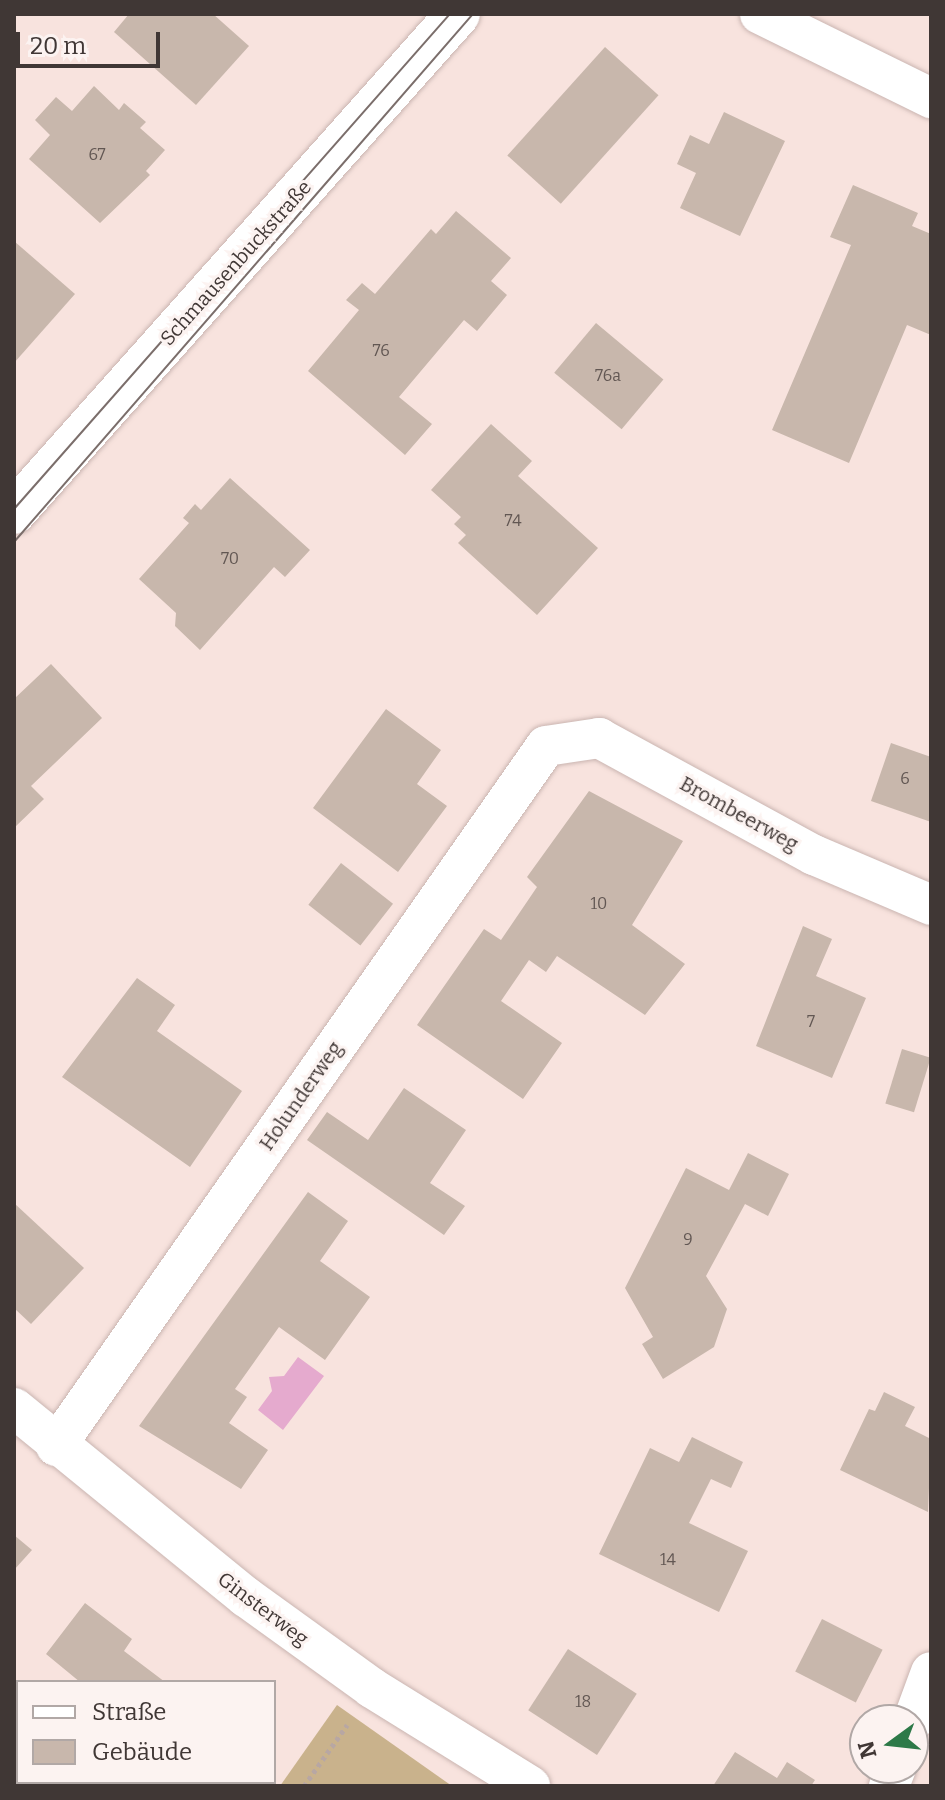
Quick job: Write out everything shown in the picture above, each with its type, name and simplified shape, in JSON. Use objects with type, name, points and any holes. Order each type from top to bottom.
[{"type":"street","name":"Schmausenbuckstraße","points":[[14,512],[458,14]]},
{"type":"street","points":[[760,14],[931,98]]},
{"type":"street","name":"Brombeerweg","points":[[546,746],[599,738],[814,855],[931,905]]},
{"type":"street","name":"Holunderweg","points":[[56,1446],[546,746]]},
{"type":"street","name":"Ginsterweg","points":[[14,1408],[56,1446],[246,1597],[372,1688],[530,1786]]},
{"type":"street","points":[[919,1704],[931,1672]]},
{"type":"path","points":[[304,1786],[372,1688]]},
{"type":"shaded area","points":[[298,1357],[324,1376],[283,1430],[258,1410],[272,1391],[269,1377],[284,1376]]},
{"type":"shaded area","points":[[337,1705],[452,1786],[280,1786]]},
{"type":"building","points":[[129,14],[213,14],[249,46],[196,105],[114,32]]},
{"type":"building","points":[[605,47],[659,95],[561,204],[507,155]]},
{"type":"building","points":[[94,86],[119,110],[124,103],[146,122],[140,128],[165,150],[146,171],[150,175],[100,223],[29,159],[50,135],[35,120],[56,97],[72,111]]},
{"type":"building","points":[[724,112],[785,141],[740,236],[680,208],[696,173],[677,164],[690,135],[709,144]]},
{"type":"building","points":[[853,185],[918,213],[912,226],[931,234],[931,335],[907,325],[849,463],[772,430],[851,245],[830,237]]},
{"type":"building","points":[[456,211],[511,258],[491,281],[507,295],[477,331],[464,320],[399,397],[432,424],[405,455],[308,371],[359,310],[346,300],[362,283],[375,294],[431,229],[436,234]]},
{"type":"building","points":[[14,241],[75,294],[14,363]]},
{"type":"building","points":[[596,323],[663,380],[622,429],[554,373]]},
{"type":"building","points":[[491,424],[532,461],[518,476],[598,548],[537,615],[458,543],[466,535],[454,524],[461,517],[431,490]]},
{"type":"building","points":[[230,478],[310,550],[285,577],[274,567],[200,650],[175,626],[176,613],[139,579],[189,523],[183,518],[195,504],[201,510]]},
{"type":"building","points":[[51,664],[102,718],[31,786],[44,799],[14,828],[14,699]]},
{"type":"building","points":[[386,709],[441,750],[417,784],[447,806],[398,872],[313,808]]},
{"type":"building","points":[[891,743],[931,757],[931,822],[871,801]]},
{"type":"building","points":[[589,791],[683,841],[632,925],[685,964],[645,1015],[557,956],[546,972],[529,960],[501,1001],[562,1043],[523,1099],[417,1025],[484,929],[501,940],[537,887],[527,877]]},
{"type":"building","points":[[341,863],[393,904],[360,945],[308,905]]},
{"type":"building","points":[[803,926],[832,939],[816,976],[866,998],[832,1078],[756,1046]]},
{"type":"building","points":[[137,978],[175,1005],[157,1031],[242,1091],[190,1167],[62,1077]]},
{"type":"building","points":[[902,1049],[931,1058],[914,1112],[885,1104]]},
{"type":"building","points":[[404,1088],[466,1130],[430,1183],[465,1206],[444,1235],[307,1140],[327,1112],[368,1140]]},
{"type":"building","points":[[748,1153],[789,1174],[768,1216],[745,1204],[706,1276],[727,1309],[714,1347],[663,1379],[642,1344],[653,1337],[625,1288],[686,1168],[729,1190]]},
{"type":"building","points":[[308,1192],[348,1221],[320,1261],[370,1297],[325,1360],[279,1327],[235,1389],[247,1397],[229,1423],[268,1450],[241,1489],[139,1426]]},
{"type":"building","points":[[14,1203],[84,1268],[31,1324],[14,1308]]},
{"type":"building","points":[[884,1392],[915,1407],[905,1426],[931,1439],[928,1512],[840,1470],[869,1409],[875,1411]]},
{"type":"building","points":[[692,1437],[743,1462],[731,1488],[711,1479],[689,1523],[748,1551],[719,1612],[599,1554],[650,1448],[679,1462]]},
{"type":"building","points":[[14,1535],[32,1550],[14,1570]]},
{"type":"building","points":[[85,1603],[132,1639],[124,1651],[162,1680],[78,1680],[46,1654]]},
{"type":"building","points":[[822,1619],[883,1650],[856,1702],[795,1672]]},
{"type":"building","points":[[568,1649],[637,1694],[597,1755],[528,1710]]},
{"type":"building","points":[[735,1752],[777,1778],[787,1762],[815,1780],[811,1786],[713,1786]]},
{"type":"tram line","points":[[14,509],[450,14]]},
{"type":"tram line","points":[[14,542],[473,14]]}]
